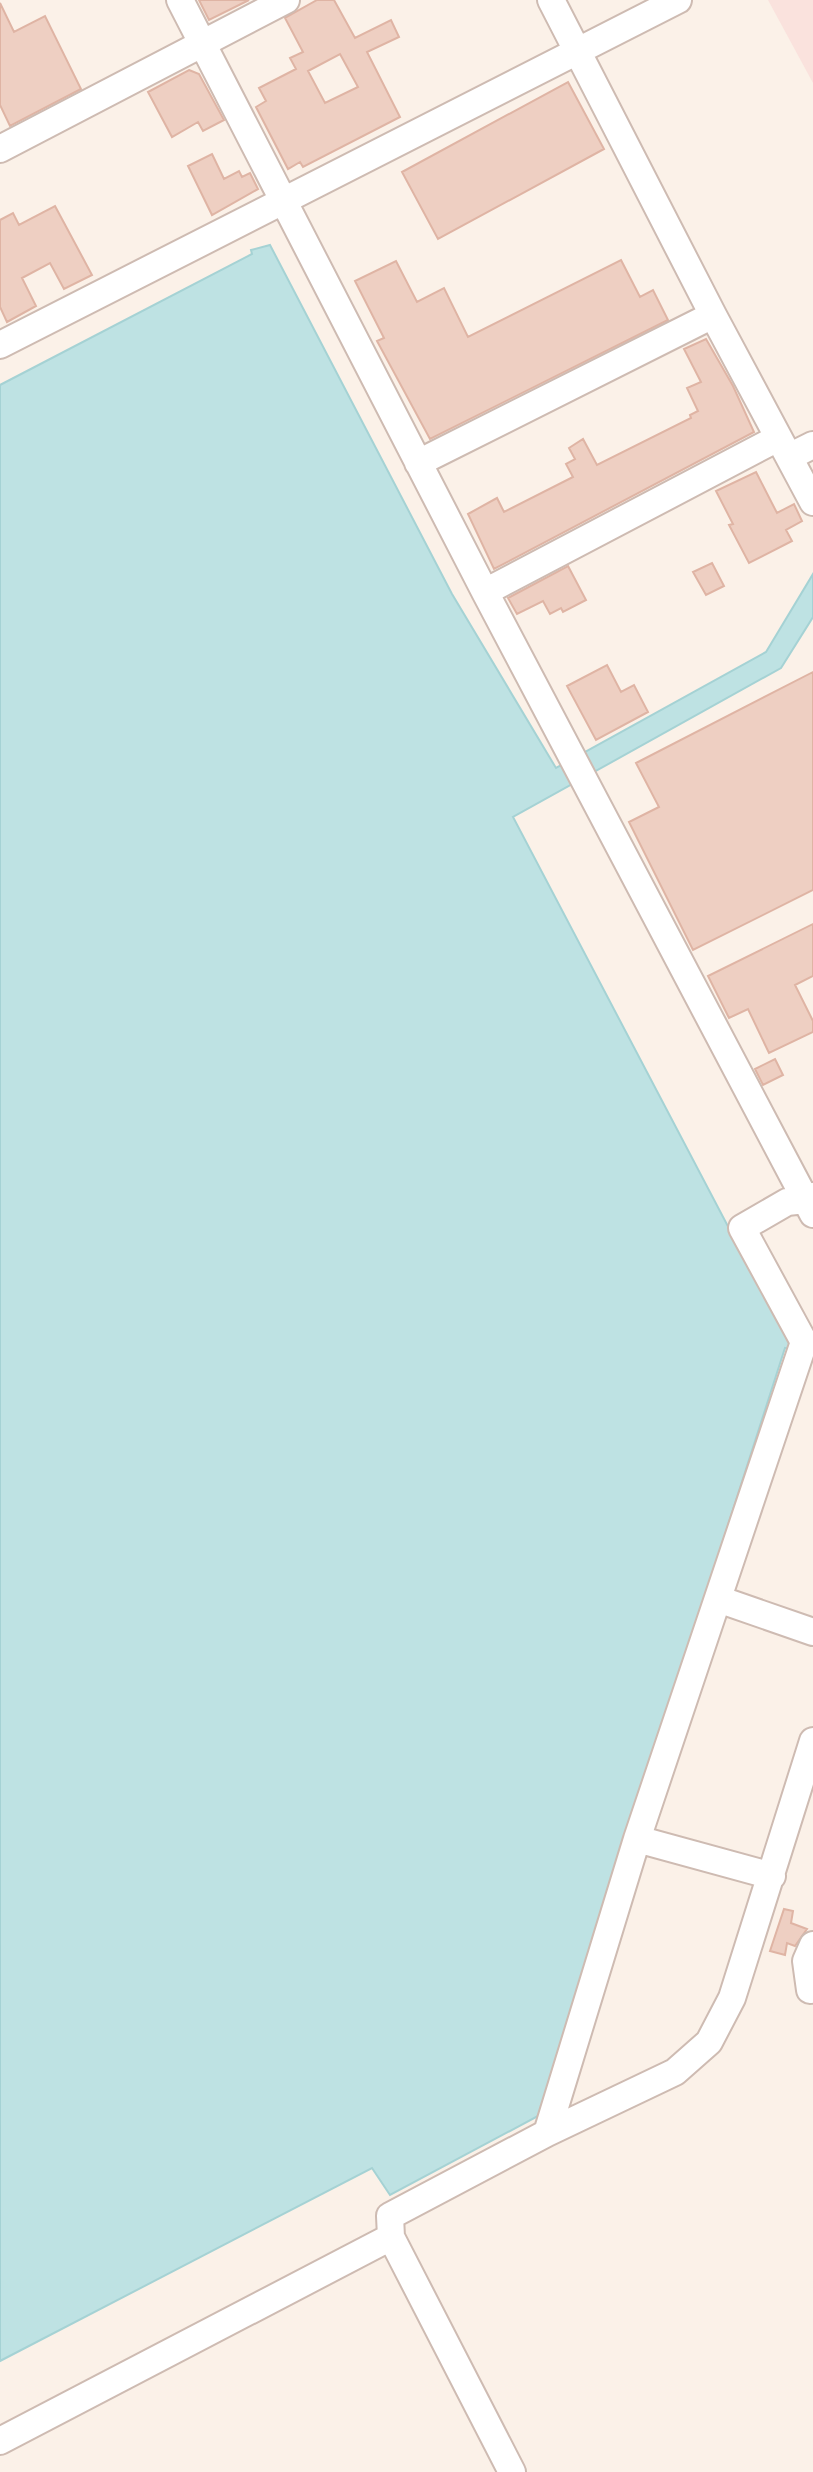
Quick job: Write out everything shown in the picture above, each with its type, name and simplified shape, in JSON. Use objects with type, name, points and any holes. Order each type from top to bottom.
[{"type":"street","points":[[180,0],[485,592],[810,1204]]},
{"type":"street","points":[[0,149],[286,0]]},
{"type":"street","points":[[551,0],[813,502]]},
{"type":"street","points":[[0,345],[678,0]]},
{"type":"street","points":[[418,463],[713,315]]},
{"type":"street","points":[[485,592],[784,448],[813,445]]},
{"type":"street","points":[[547,2133],[637,1839],[804,1342],[742,1228],[787,1202],[810,1204]]},
{"type":"street","points":[[718,1599],[813,1632]]},
{"type":"street","points":[[0,2441],[390,2226],[547,2133],[675,2072],[709,2042],[732,1998],[813,1741]]},
{"type":"street","points":[[637,1839],[772,1876]]},
{"type":"street","points":[[810,1990],[806,1961],[813,1945]]},
{"type":"street","points":[[390,2226],[512,2472]]},
{"type":"shaded area","points":[[768,0],[813,0],[813,83]]},
{"type":"water","points":[[270,245],[452,594],[556,768],[766,652],[813,574],[813,617],[781,668],[513,817],[753,1274],[794,1335],[790,1349],[785,1348],[538,2116],[390,2195],[372,2168],[0,2361],[0,385],[252,254],[251,250]]},
{"type":"building","points":[[199,0],[249,0],[209,20]]},
{"type":"building","points":[[317,0],[334,0],[355,38],[391,20],[399,37],[367,52],[400,117],[303,167],[300,162],[288,169],[256,107],[266,101],[259,88],[296,69],[290,58],[303,52],[285,18]],"holes":[[[340,54],[358,87],[325,103],[308,71]]]},
{"type":"building","points":[[0,3],[14,32],[45,16],[81,89],[10,126],[0,105]]},
{"type":"building","points":[[189,70],[199,74],[224,120],[203,131],[198,122],[172,137],[148,92]]},
{"type":"building","points":[[568,82],[604,149],[438,239],[402,172]]},
{"type":"building","points":[[212,154],[224,179],[239,171],[242,177],[250,173],[258,189],[212,215],[188,166]]},
{"type":"building","points":[[55,206],[92,275],[64,289],[50,263],[22,278],[36,306],[7,322],[0,307],[0,220],[13,213],[19,225]]},
{"type":"building","points":[[621,260],[640,297],[653,290],[668,320],[430,439],[377,341],[384,338],[355,281],[396,261],[417,302],[444,288],[468,337]]},
{"type":"building","points":[[706,339],[733,386],[754,432],[494,569],[468,514],[497,498],[504,512],[573,477],[566,464],[575,459],[569,448],[583,439],[597,465],[691,418],[690,415],[698,411],[687,388],[701,382],[684,349]]},
{"type":"building","points":[[756,472],[777,513],[794,504],[802,521],[786,530],[792,541],[749,563],[716,491]]},
{"type":"building","points":[[712,563],[724,586],[706,595],[693,572]]},
{"type":"building","points":[[568,566],[586,600],[563,612],[561,608],[550,614],[543,601],[517,614],[508,598]]},
{"type":"building","points":[[607,665],[621,692],[634,685],[648,712],[596,740],[567,686]]},
{"type":"building","points":[[813,672],[813,890],[693,950],[629,822],[659,807],[636,763]]},
{"type":"building","points":[[813,924],[813,976],[795,985],[813,1021],[813,1032],[769,1053],[748,1009],[729,1018],[708,976]]},
{"type":"building","points":[[775,1059],[783,1075],[763,1085],[755,1069]]},
{"type":"building","points":[[784,1909],[793,1911],[791,1923],[807,1929],[795,1946],[787,1943],[785,1955],[770,1951]]}]
